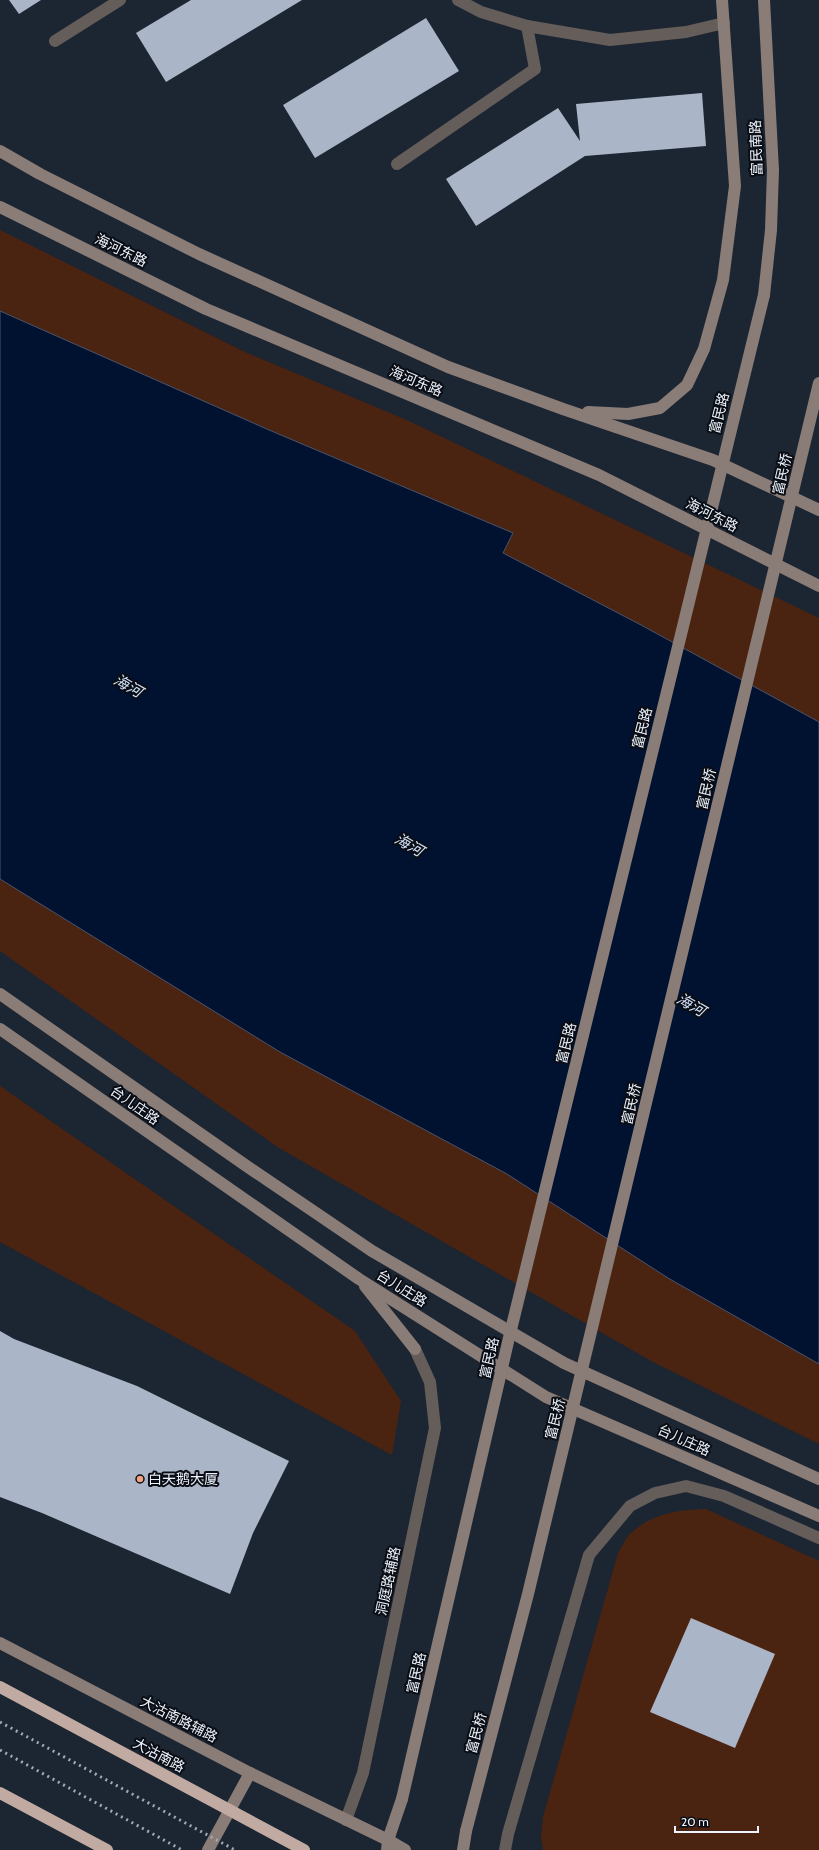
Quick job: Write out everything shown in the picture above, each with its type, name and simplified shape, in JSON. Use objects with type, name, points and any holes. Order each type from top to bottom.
[{"type":"highway","name":"大沽南路","points":[[0,1687],[304,1850]]},
{"type":"highway","points":[[0,1793],[107,1850]]},
{"type":"main road","points":[[563,409],[628,414],[660,408],[687,385],[704,349],[723,280],[735,186],[722,0]]},
{"type":"main road","name":"富民南路","points":[[764,0],[773,170],[771,230],[764,295]]},
{"type":"main road","name":"海河东路","points":[[0,151],[40,174],[199,254],[448,367],[563,409],[713,460],[819,510]]},
{"type":"main road","name":"海河东路","points":[[0,207],[206,309],[599,475],[819,586]]},
{"type":"main road","name":"富民路","points":[[387,1845],[402,1799],[508,1342],[764,295]]},
{"type":"main road","name":"富民桥","points":[[463,1850],[466,1830],[530,1586],[819,383]]},
{"type":"main road","name":"台儿庄路","points":[[0,994],[242,1163],[372,1251],[564,1363],[819,1479]]},
{"type":"main road","name":"台儿庄路","points":[[0,1029],[359,1278],[546,1397],[819,1516]]},
{"type":"main road","points":[[359,1278],[415,1349]]},
{"type":"main road","name":"大沽南路辅路","points":[[0,1643],[250,1773],[346,1820],[387,1845],[405,1850]]},
{"type":"main road","points":[[208,1850],[250,1773]]},
{"type":"street","points":[[56,41],[120,0]]},
{"type":"street","points":[[458,0],[481,6],[527,26],[610,40],[686,32],[724,23]]},
{"type":"street","points":[[397,164],[535,69],[527,26]]},
{"type":"street","name":"洞庭路辅路","points":[[346,1820],[364,1773],[435,1428],[430,1382],[415,1349]]},
{"type":"street","points":[[505,1850],[508,1834],[589,1554],[630,1506],[655,1493],[686,1486],[724,1496],[819,1538]]},
{"type":"shaded area","points":[[0,230],[245,352],[409,421],[819,618],[819,1444],[653,1362],[279,1148],[0,951]]},
{"type":"shaded area","points":[[0,1086],[355,1331],[401,1401],[392,1455],[0,1242]]},
{"type":"shaded area","points":[[706,1509],[819,1561],[819,1850],[543,1850],[541,1836],[543,1817],[618,1553],[630,1534],[647,1521],[675,1512]]},
{"type":"water","name":"海河","points":[[0,311],[269,430],[513,533],[503,553],[641,625],[819,722],[819,1364],[668,1278],[507,1174],[280,1052],[0,879]]},
{"type":"building","points":[[9,0],[41,0],[19,14]]},
{"type":"building","points":[[191,0],[302,0],[166,82],[136,33]]},
{"type":"building","points":[[426,18],[459,71],[315,158],[283,105]]},
{"type":"building","points":[[702,93],[706,146],[585,156],[476,226],[446,179],[558,108],[580,141],[576,104]]},
{"type":"building","name":"白天鹅大厦","points":[[0,1331],[14,1339],[137,1386],[289,1461],[253,1533],[230,1594],[42,1513],[0,1497]]},
{"type":"building","points":[[691,1618],[775,1654],[735,1748],[650,1712]]},
{"type":"railway","points":[[0,1722],[235,1850]]},
{"type":"railway","points":[[0,1750],[182,1850]]},
{"type":"place","name":"白天鹅大厦","points":[[140,1479]]}]
